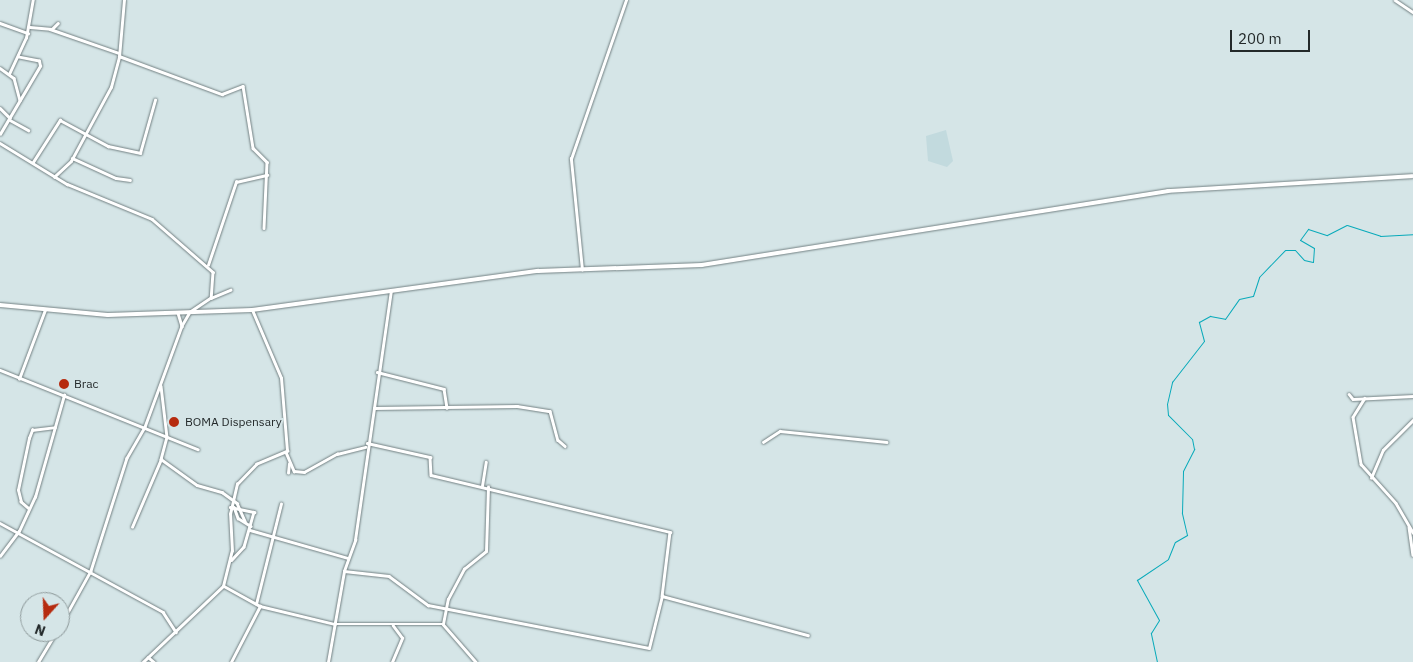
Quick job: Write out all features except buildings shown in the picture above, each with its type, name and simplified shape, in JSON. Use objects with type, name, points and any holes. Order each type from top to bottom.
[{"type":"main road","points":[[0,305],[108,315],[252,310],[538,271],[702,265],[1168,191],[1413,176]]},
{"type":"street","points":[[9,74],[28,32],[33,0]]},
{"type":"street","points":[[54,177],[72,158],[111,87],[119,54],[124,0]]},
{"type":"street","points":[[582,270],[571,159],[626,0]]},
{"type":"street","points":[[1395,0],[1413,12]]},
{"type":"street","points":[[0,23],[28,32]]},
{"type":"street","points":[[50,28],[58,23]]},
{"type":"street","points":[[29,28],[38,24],[50,28],[222,94],[243,86],[254,148],[268,162],[264,228]]},
{"type":"street","points":[[0,134],[41,64],[18,56]]},
{"type":"street","points":[[0,68],[9,74],[20,101]]},
{"type":"street","points":[[32,162],[60,120],[108,146],[140,153],[155,100]]},
{"type":"street","points":[[0,108],[9,119],[14,119],[28,130]]},
{"type":"street","points":[[0,142],[54,177],[126,212],[152,219],[208,265],[212,272],[211,298]]},
{"type":"street","points":[[72,158],[116,178],[130,180]]},
{"type":"street","points":[[208,265],[236,182],[267,174]]},
{"type":"street","points":[[70,609],[91,571],[128,458],[145,428],[182,326],[190,312],[211,298],[230,290]]},
{"type":"street","points":[[328,662],[348,558],[373,408],[377,371],[386,342],[391,291]]},
{"type":"street","points":[[19,378],[45,310]]},
{"type":"street","points":[[252,310],[281,378],[286,452],[294,471],[304,472],[337,454],[365,447]]},
{"type":"street","points":[[178,313],[182,326]]},
{"type":"street","points":[[370,369],[444,389],[447,408]]},
{"type":"street","points":[[0,370],[198,448]]},
{"type":"street","points":[[132,527],[162,459],[167,437],[161,383]]},
{"type":"street","points":[[1349,394],[1353,399],[1413,396]]},
{"type":"street","points":[[0,556],[19,531],[30,509],[64,395]]},
{"type":"street","points":[[1365,398],[1352,417],[1358,455],[1371,479],[1396,503],[1413,532]]},
{"type":"street","points":[[373,408],[517,406],[550,411],[558,440],[565,446]]},
{"type":"street","points":[[1371,479],[1383,450],[1413,420]]},
{"type":"street","points":[[30,509],[20,502],[18,490],[29,438],[32,430],[55,427]]},
{"type":"street","points":[[763,442],[777,431],[886,442]]},
{"type":"street","points":[[344,571],[389,576],[428,605],[649,648],[662,596],[670,532],[432,475],[430,457],[367,443]]},
{"type":"street","points":[[143,662],[224,586],[231,562],[232,500],[246,472],[286,452]]},
{"type":"street","points":[[162,459],[197,485],[232,500],[241,509],[245,521]]},
{"type":"street","points":[[288,473],[289,462]]},
{"type":"street","points":[[482,486],[486,462]]},
{"type":"street","points":[[476,662],[443,624],[445,608],[464,569],[486,551],[488,487]]},
{"type":"street","points":[[256,604],[281,504]]},
{"type":"street","points":[[232,507],[250,528],[348,558]]},
{"type":"street","points":[[231,562],[244,547],[254,512],[232,507]]},
{"type":"street","points":[[0,524],[19,531],[163,612],[176,632]]},
{"type":"street","points":[[1409,527],[1413,555]]},
{"type":"street","points":[[224,586],[260,606],[335,624],[379,622],[392,625],[443,624]]},
{"type":"street","points":[[662,596],[808,635]]},
{"type":"street","points":[[230,662],[260,606]]},
{"type":"street","points":[[392,625],[402,638],[392,662]]},
{"type":"street","points":[[38,662],[50,642]]},
{"type":"street","points":[[148,657],[154,662]]},
{"type":"shaded area","points":[[946,130],[953,161],[947,167],[928,161],[926,136]]},
{"type":"waterway","points":[[1157,662],[1151,633],[1159,620],[1137,580],[1168,559],[1175,542],[1187,535],[1182,513],[1183,471],[1194,449],[1192,439],[1168,415],[1167,404],[1172,382],[1204,341],[1199,322],[1210,316],[1225,319],[1239,299],[1253,296],[1259,277],[1285,250],[1295,250],[1304,260],[1313,262],[1314,248],[1300,240],[1308,229],[1327,235],[1347,225],[1380,236],[1413,234]]},
{"type":"place","name":"Brac","points":[[64,384]]},
{"type":"place","name":"BOMA Dispensary","points":[[174,422]]}]
